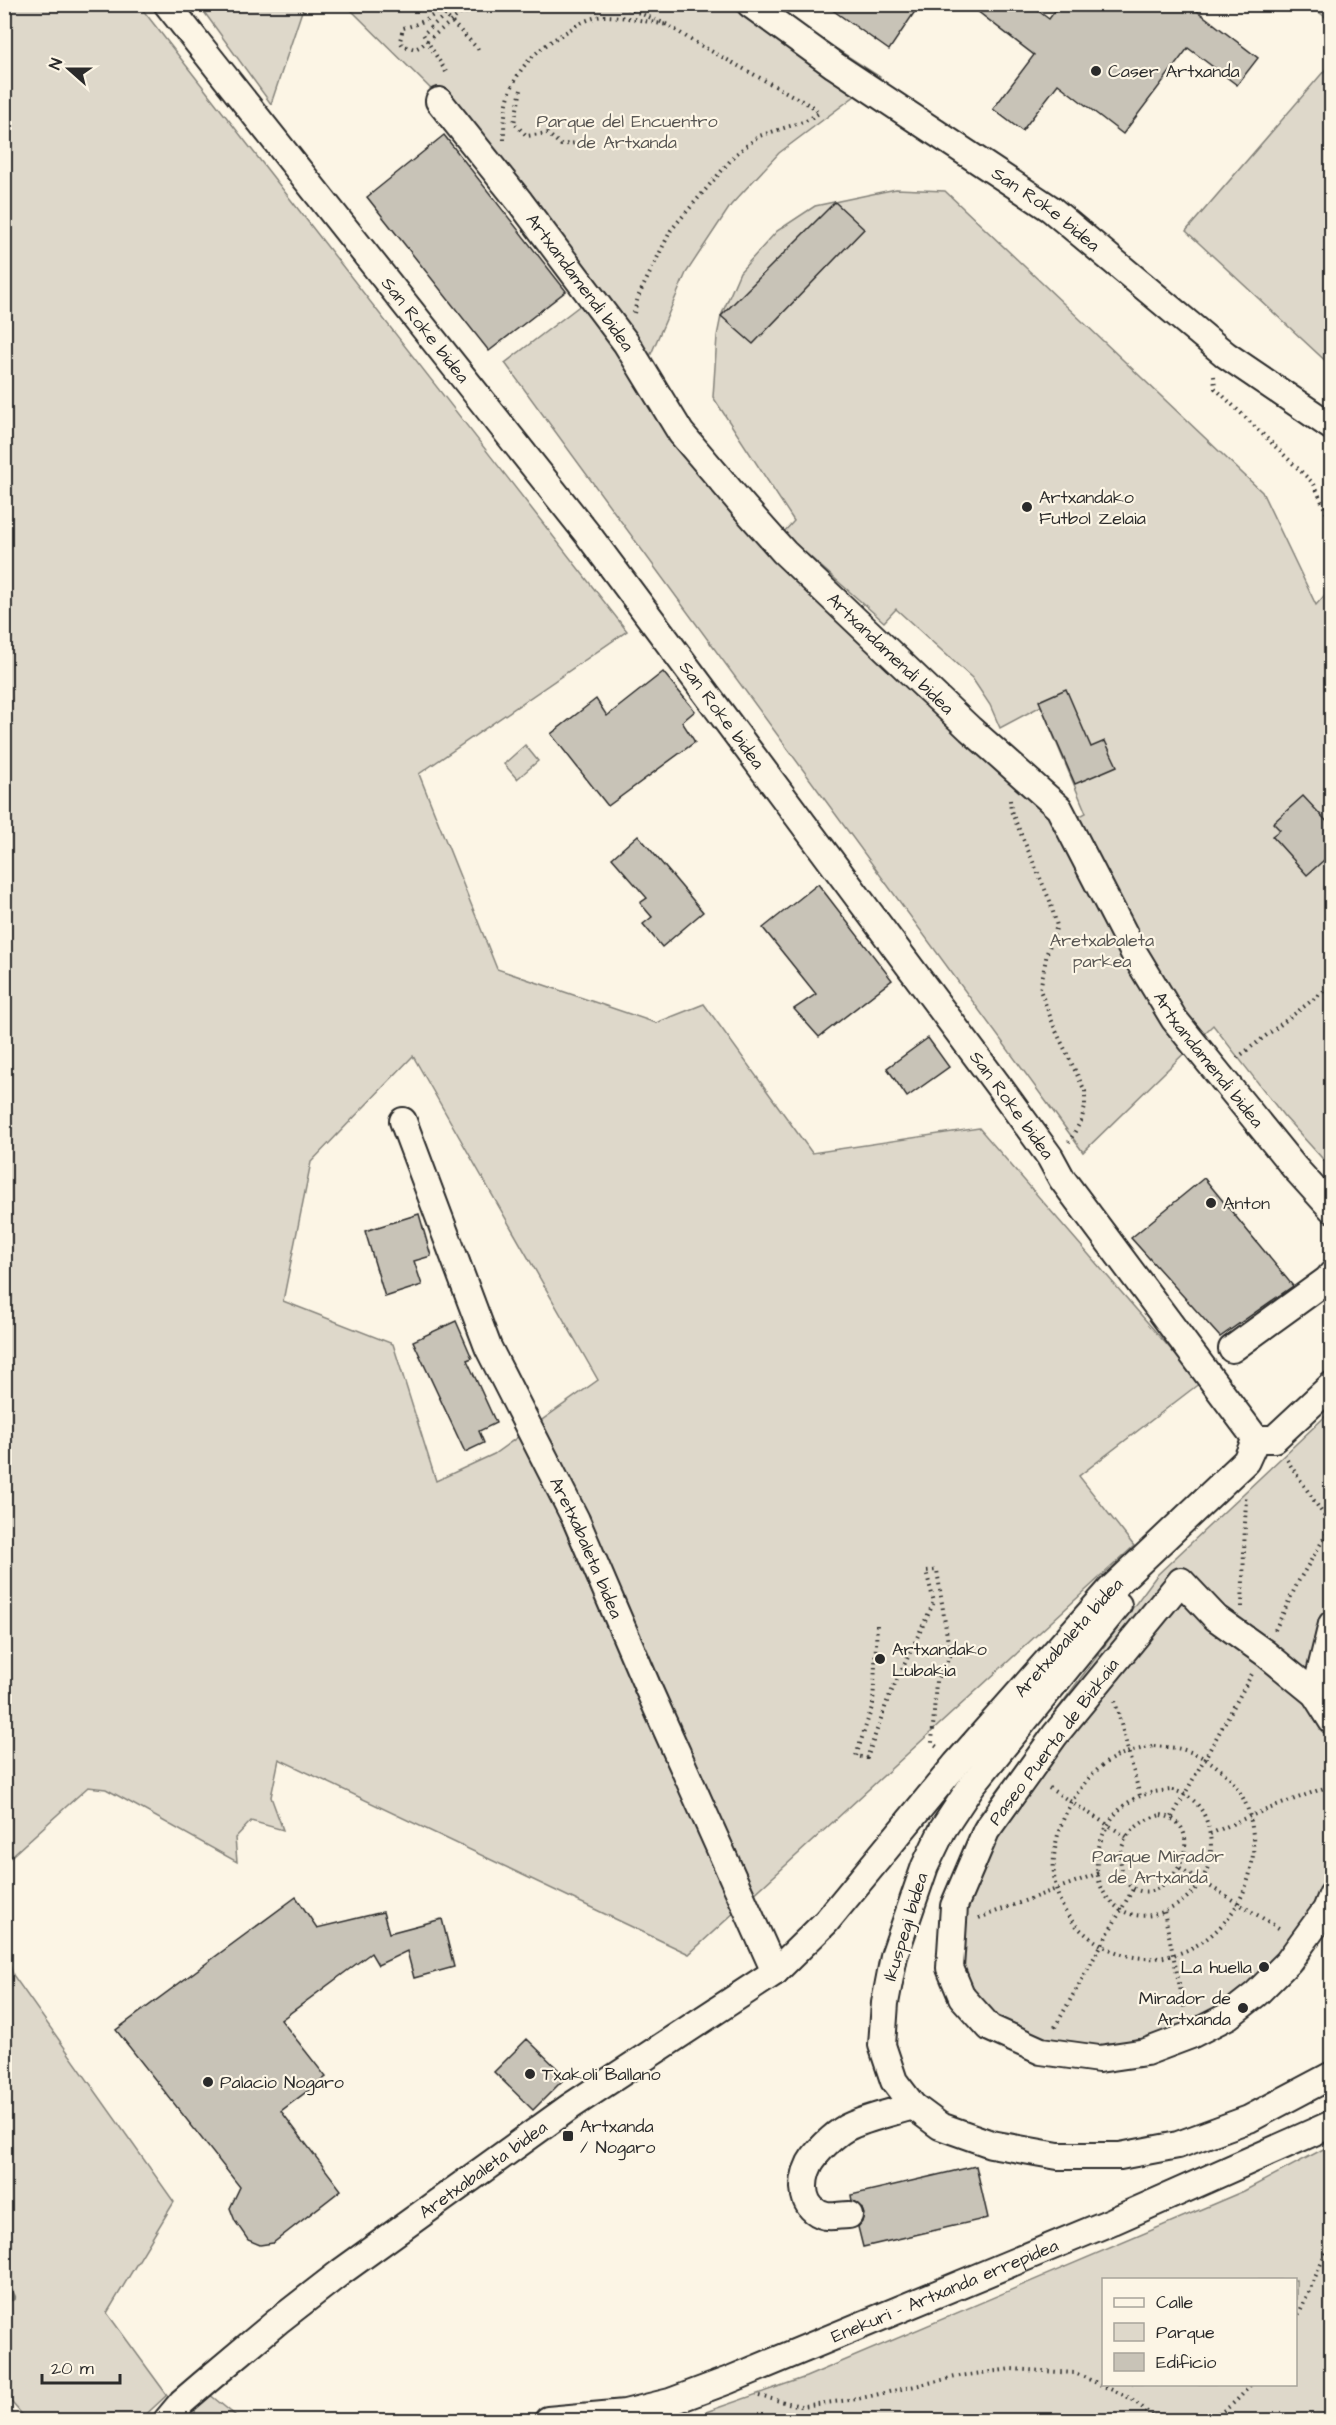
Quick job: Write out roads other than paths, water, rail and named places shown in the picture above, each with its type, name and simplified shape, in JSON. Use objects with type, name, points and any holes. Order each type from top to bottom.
[{"type":"street","name":"San Roke bidea","points":[[167,4],[589,536],[1050,1157],[1062,1179],[1259,1446]]},
{"type":"street","name":"San Roke bidea","points":[[750,4],[834,65],[1051,210],[1226,355],[1332,427]]},
{"type":"street","name":"Artxandamendi bidea","points":[[439,101],[500,176],[626,343],[681,433],[784,552],[1059,808],[1134,953],[1174,1019],[1294,1167],[1332,1209]]},
{"type":"street","name":"Aretxabaleta bidea","points":[[403,1121],[488,1347],[576,1520],[648,1689],[775,1972]]},
{"type":"street","points":[[1232,1349],[1327,1280],[1332,1274]]},
{"type":"street","name":"Aretxabaleta bidea","points":[[167,2421],[182,2402],[203,2384],[341,2272],[571,2106],[775,1972],[826,1922],[956,1764],[1110,1590],[1259,1446],[1332,1385]]},
{"type":"street","name":"Ikuspegi bidea","points":[[1152,1548],[1143,1574],[972,1785],[943,1829],[925,1866],[894,1956],[885,2002],[882,2044],[894,2081],[913,2106],[940,2126],[992,2144],[1058,2156],[1120,2156],[1178,2145],[1249,2119],[1332,2075]]},
{"type":"street","name":"Paseo Puerta de Bizkaia","points":[[1332,1721],[1315,1694],[1265,1653],[1216,1618],[1181,1581],[1107,1670],[986,1831],[954,1906],[950,1968],[963,1998],[990,2028],[1041,2051],[1099,2059],[1146,2052],[1191,2035],[1228,2016],[1256,1994],[1288,1962],[1326,1910],[1332,1895]]},
{"type":"street","points":[[1315,1694],[1332,1624]]},
{"type":"street","points":[[849,2215],[828,2216],[815,2212],[806,2203],[803,2185],[810,2163],[847,2127],[913,2106]]},
{"type":"street","name":"Enekuri - Artxanda errepidea","points":[[548,2421],[625,2413],[670,2402],[729,2380],[1113,2221],[1332,2124]]},
{"type":"street","name":"Aretxabaleta bidea","points":[[184,2421],[193,2398],[203,2384]]},
{"type":"waterway","points":[[4,2282],[12,2297]]},
{"type":"place","name":"Caser Artxanda","points":[[1096,71]]},
{"type":"place","name":"Artxandako Futbol Zelaia","points":[[1027,507]]},
{"type":"place","name":"Anton","points":[[1211,1203]]},
{"type":"place","name":"Artxandako Lubakia","points":[[880,1659]]},
{"type":"place","name":"La huella","points":[[1264,1967]]},
{"type":"place","name":"Mirador de Artxanda","points":[[1243,2008]]},
{"type":"place","name":"Txakoli Ballano","points":[[530,2074]]},
{"type":"place","name":"Palacio Nogaro","points":[[208,2082]]},
{"type":"place","name":"Artxanda / Nogaro","points":[[568,2136]]},
{"type":"park label","name":"Parque del Encuentro de Artxanda","points":[[627,131]]},
{"type":"park label","name":"Aretxabaleta parkea","points":[[1102,950]]},
{"type":"park label","name":"Parque Mirador de Artxanda","points":[[1158,1866]]}]
